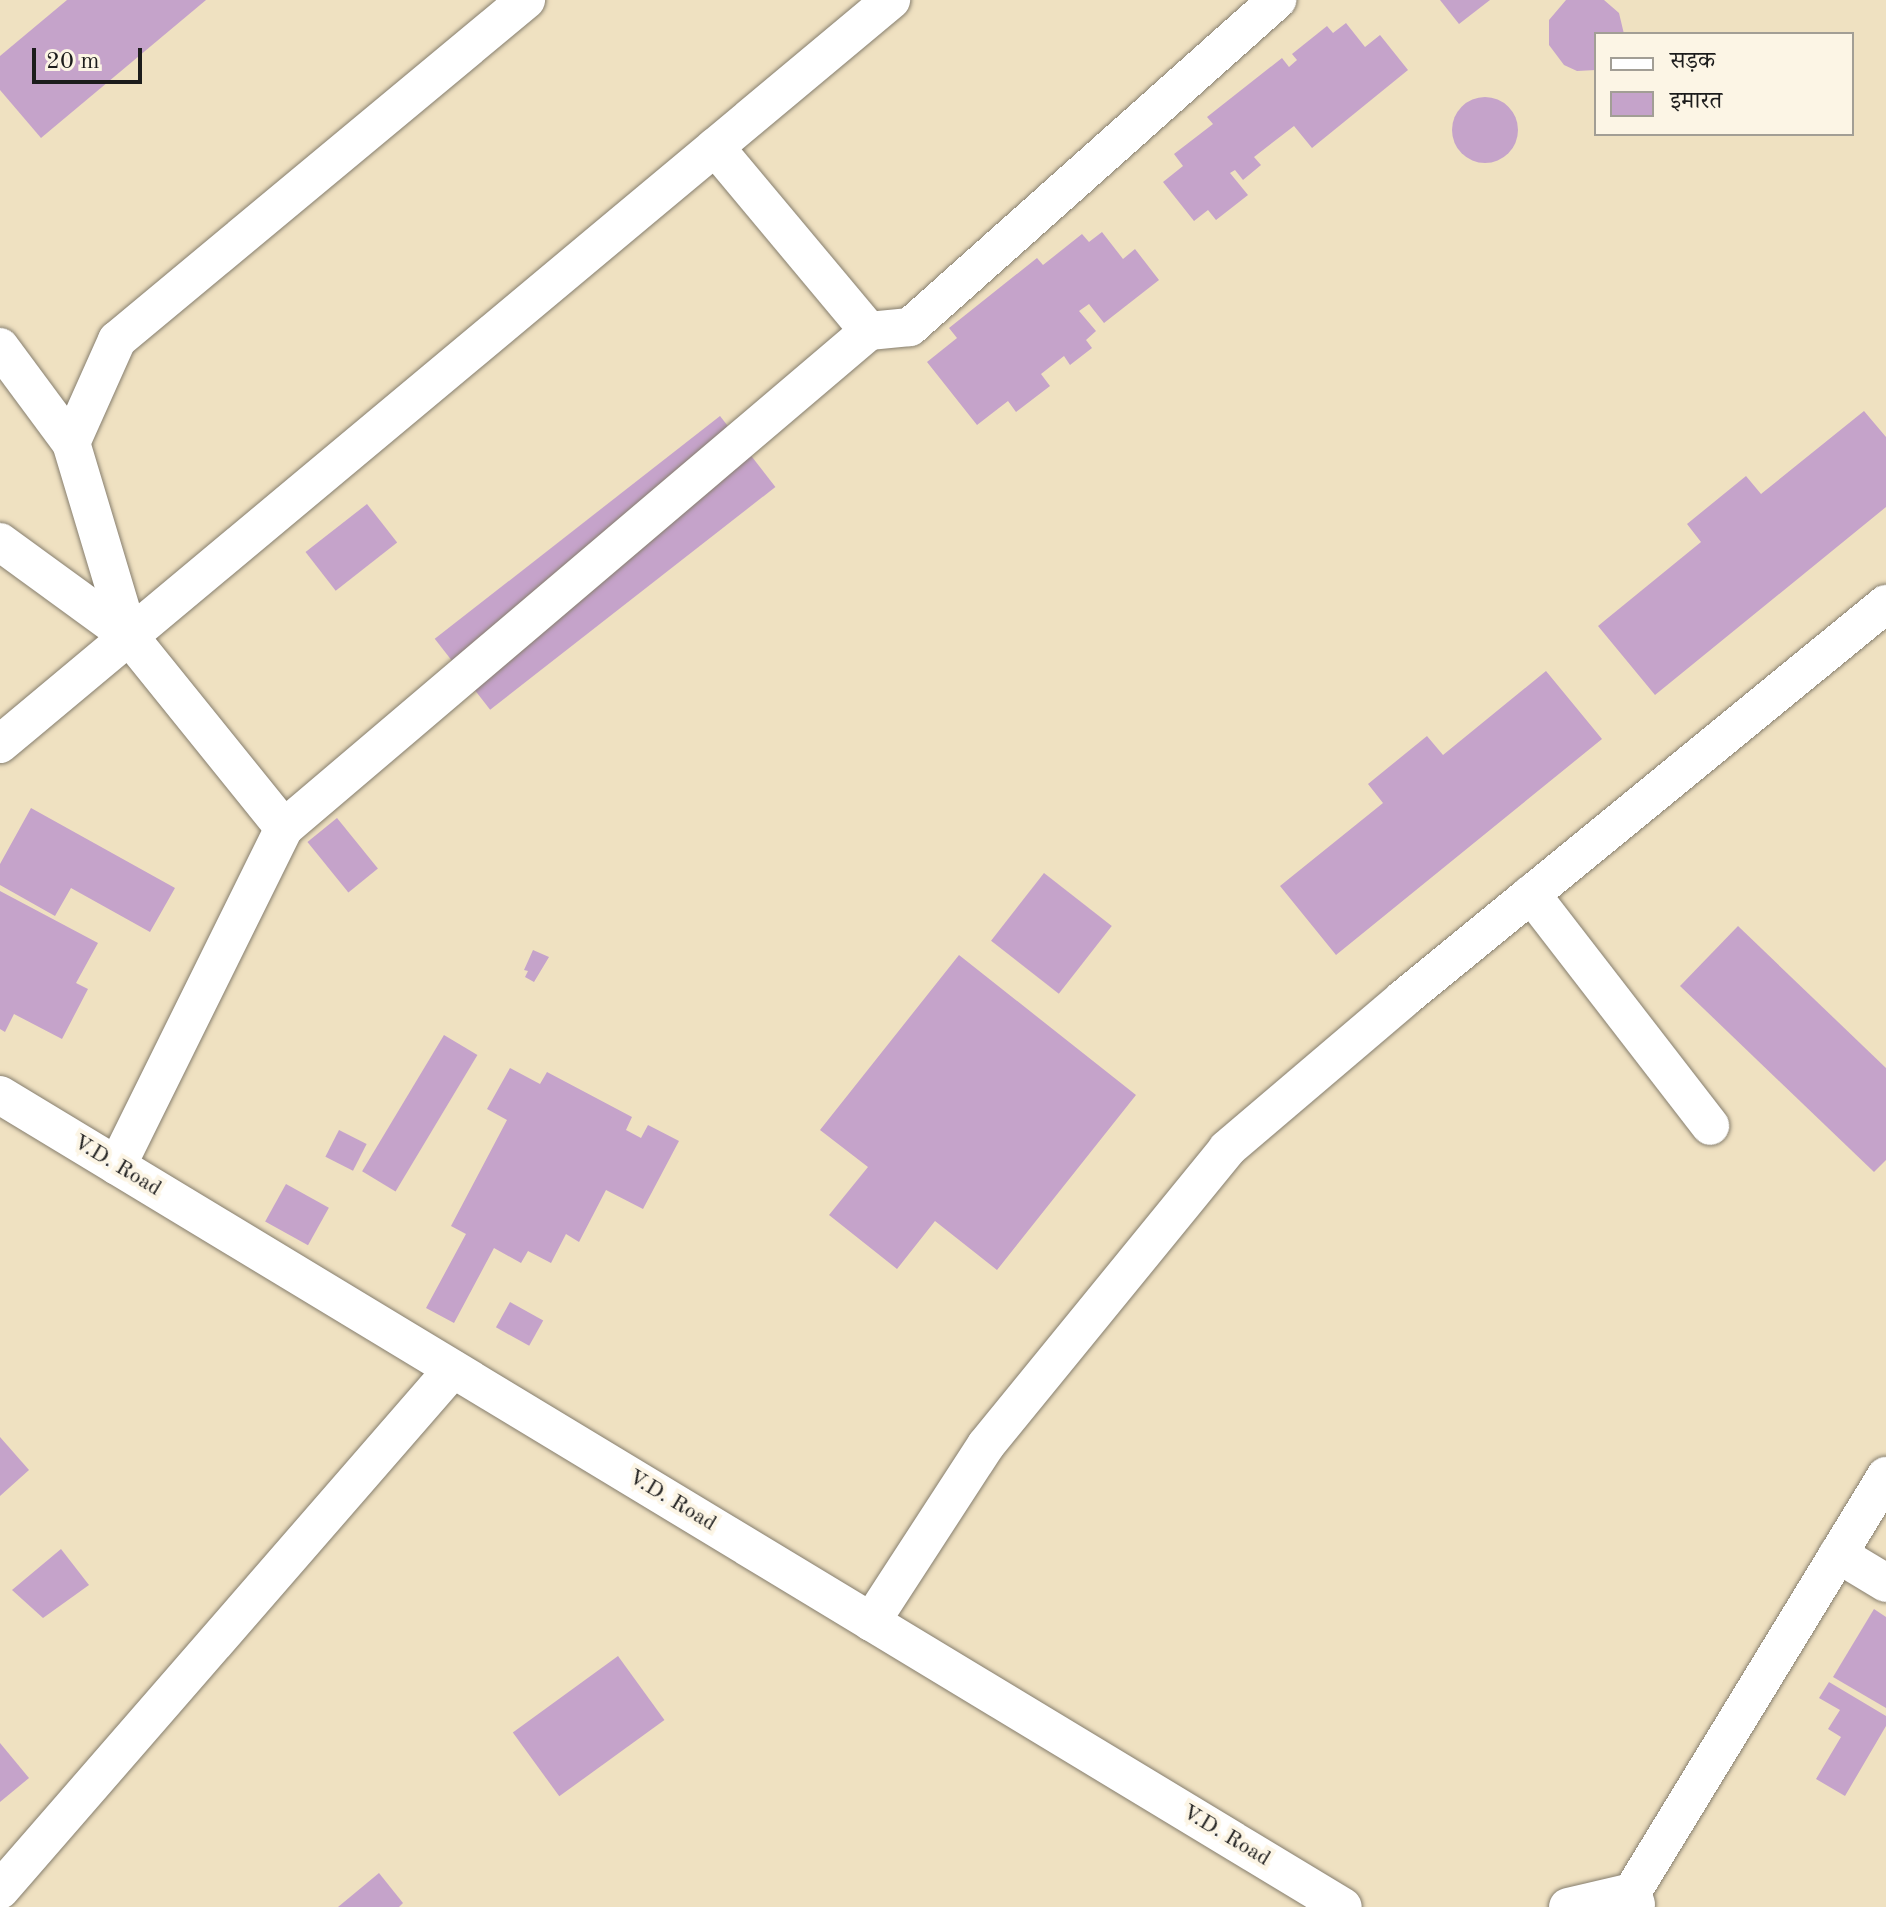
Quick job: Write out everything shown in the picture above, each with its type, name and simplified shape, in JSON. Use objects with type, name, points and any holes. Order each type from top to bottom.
[{"type":"street","points":[[71,443],[117,340],[526,0]]},
{"type":"street","points":[[0,744],[891,0]]},
{"type":"street","points":[[117,1166],[284,828],[869,331],[910,327],[1277,0]]},
{"type":"street","points":[[715,147],[869,331]]},
{"type":"street","points":[[0,347],[71,443],[129,636]]},
{"type":"street","points":[[0,542],[129,636],[284,828]]},
{"type":"street","points":[[871,1622],[986,1445],[1227,1149],[1531,894],[1886,604]]},
{"type":"street","points":[[1531,894],[1710,1126]]},
{"type":"street","name":"V.D. Road","points":[[0,1095],[1343,1907]]},
{"type":"street","points":[[0,1890],[453,1369]]},
{"type":"street","points":[[1568,1907],[1630,1902],[1886,1476]]},
{"type":"street","points":[[1838,1554],[1886,1583]]},
{"type":"building","points":[[67,0],[206,0],[41,138],[0,90],[0,56]]},
{"type":"building","points":[[1440,0],[1490,0],[1459,24]]},
{"type":"building","points":[[1566,0],[1604,0],[1619,13],[1624,32],[1594,32],[1594,70],[1577,71],[1564,65],[1549,45],[1549,20]]},
{"type":"building","points":[[1346,23],[1365,47],[1380,35],[1408,70],[1312,148],[1294,126],[1254,157],[1261,165],[1243,180],[1235,170],[1230,173],[1248,195],[1216,220],[1208,210],[1194,221],[1163,182],[1183,166],[1174,154],[1213,124],[1207,117],[1282,58],[1289,67],[1297,60],[1292,54],[1327,26],[1333,33]]},
{"type":"building","points":[[1485,97],[1508,107],[1518,130],[1508,153],[1485,163],[1462,153],[1452,130],[1462,107]]},
{"type":"building","points":[[1102,232],[1123,259],[1135,249],[1159,280],[1104,323],[1089,304],[1079,311],[1096,331],[1086,340],[1092,348],[1070,365],[1064,356],[1041,374],[1050,386],[1016,412],[1008,401],[977,425],[927,362],[957,338],[949,328],[1037,258],[1043,265],[1082,234],[1089,242]]},
{"type":"building","points":[[1864,411],[1886,437],[1886,507],[1655,695],[1598,626],[1701,542],[1687,524],[1746,476],[1761,494]]},
{"type":"building","points":[[720,416],[775,487],[490,710],[435,639]]},
{"type":"building","points":[[367,504],[397,543],[336,591],[306,552]]},
{"type":"building","points":[[1546,671],[1602,739],[1336,955],[1280,886],[1383,803],[1368,784],[1427,736],[1443,755]]},
{"type":"building","points":[[31,808],[175,888],[150,932],[71,888],[55,916],[0,885],[0,864]]},
{"type":"building","points":[[337,818],[378,869],[348,892],[307,842]]},
{"type":"building","points":[[1044,873],[1112,926],[1059,994],[991,941]]},
{"type":"building","points":[[0,891],[98,943],[76,983],[88,989],[62,1039],[14,1014],[5,1032],[0,1029]]},
{"type":"building","points":[[1738,926],[1886,1068],[1886,1160],[1874,1172],[1680,986]]},
{"type":"building","points":[[533,950],[549,957],[534,982],[525,977],[528,971],[524,970]]},
{"type":"building","points":[[959,955],[1136,1095],[997,1270],[935,1221],[897,1269],[829,1215],[868,1167],[820,1130]]},
{"type":"building","points":[[444,1035],[477,1055],[396,1191],[362,1171]]},
{"type":"building","points":[[510,1068],[540,1084],[547,1072],[632,1117],[626,1130],[641,1138],[648,1125],[679,1141],[643,1209],[606,1190],[579,1242],[566,1234],[551,1263],[528,1251],[521,1263],[494,1248],[454,1323],[426,1308],[466,1234],[451,1226],[507,1120],[487,1109]]},
{"type":"building","points":[[339,1130],[367,1144],[353,1171],[325,1157]]},
{"type":"building","points":[[286,1184],[329,1208],[308,1245],[265,1222]]},
{"type":"building","points":[[510,1302],[543,1320],[529,1346],[496,1327]]},
{"type":"building","points":[[0,1437],[29,1470],[0,1496]]},
{"type":"building","points":[[61,1549],[89,1585],[43,1618],[12,1590]]},
{"type":"building","points":[[1874,1609],[1886,1617],[1886,1708],[1833,1677]]},
{"type":"building","points":[[618,1656],[664,1720],[559,1796],[513,1732]]},
{"type":"building","points":[[1829,1682],[1886,1716],[1886,1726],[1845,1796],[1816,1779],[1841,1737],[1828,1729],[1840,1710],[1819,1698]]},
{"type":"building","points":[[0,1743],[29,1778],[0,1802]]},
{"type":"building","points":[[379,1873],[403,1903],[399,1907],[338,1907]]}]
